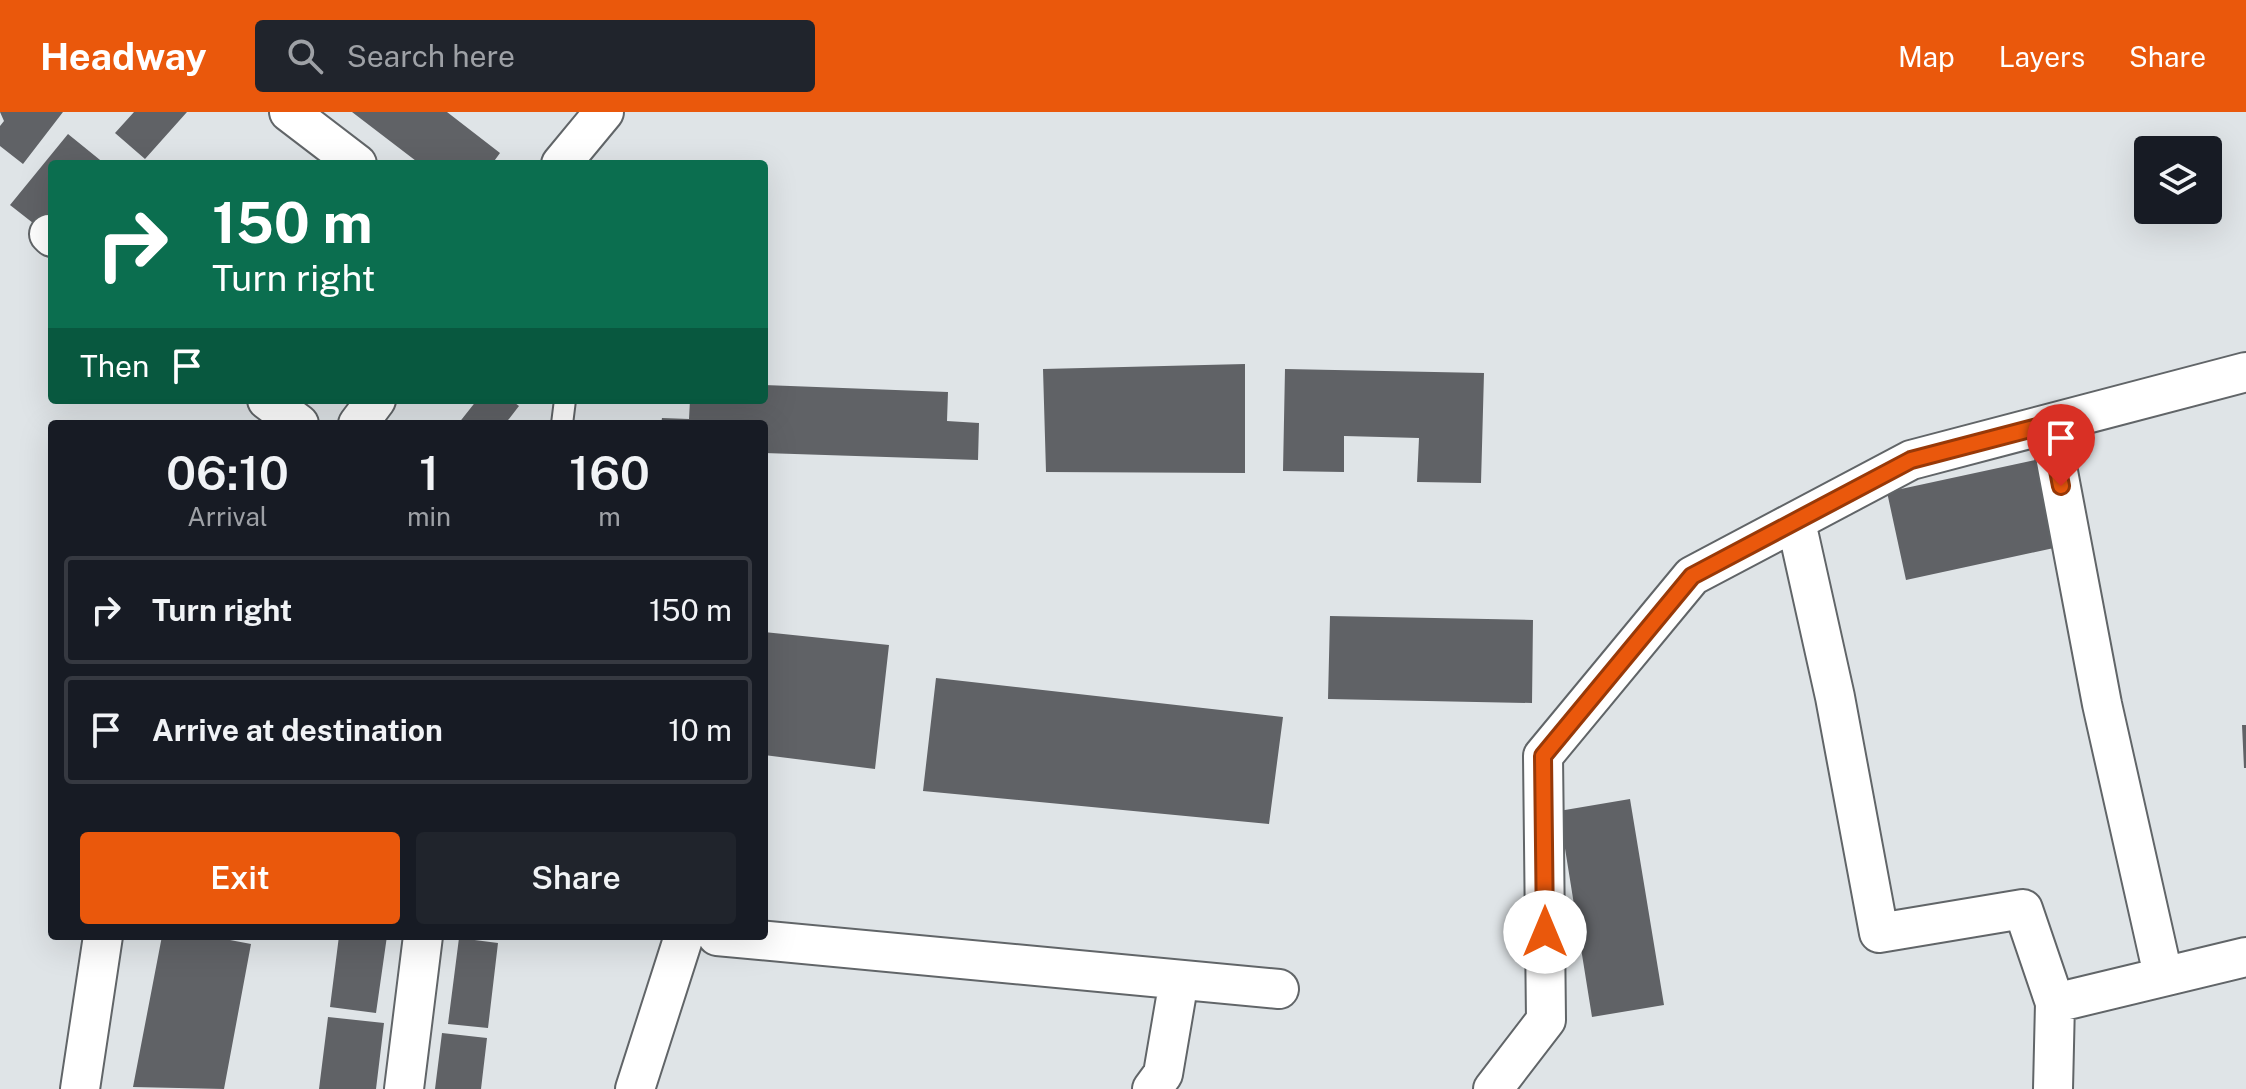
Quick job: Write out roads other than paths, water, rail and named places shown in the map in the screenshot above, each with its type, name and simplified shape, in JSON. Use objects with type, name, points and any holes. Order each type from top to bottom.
[{"type":"street","points":[[289,112],[352,160]]},
{"type":"street","points":[[564,160],[604,112]]},
{"type":"street","points":[[1493,1089],[1546,1020],[1543,756],[1692,576],[1911,460],[2246,372]]},
{"type":"street","points":[[272,404],[294,420]]},
{"type":"street","points":[[2049,424],[2102,704],[2163,975]]},
{"type":"street","points":[[1796,522],[1835,697],[1879,933],[2023,909],[2055,1003],[2053,1089]]},
{"type":"street","points":[[80,1089],[102,940]]},
{"type":"street","points":[[404,1089],[423,940]]},
{"type":"street","points":[[635,1089],[683,940]]},
{"type":"street","points":[[759,940],[1279,989]]},
{"type":"street","points":[[2055,1003],[2246,957]]},
{"type":"street","points":[[1152,1089],[1163,1074],[1179,980]]}]
